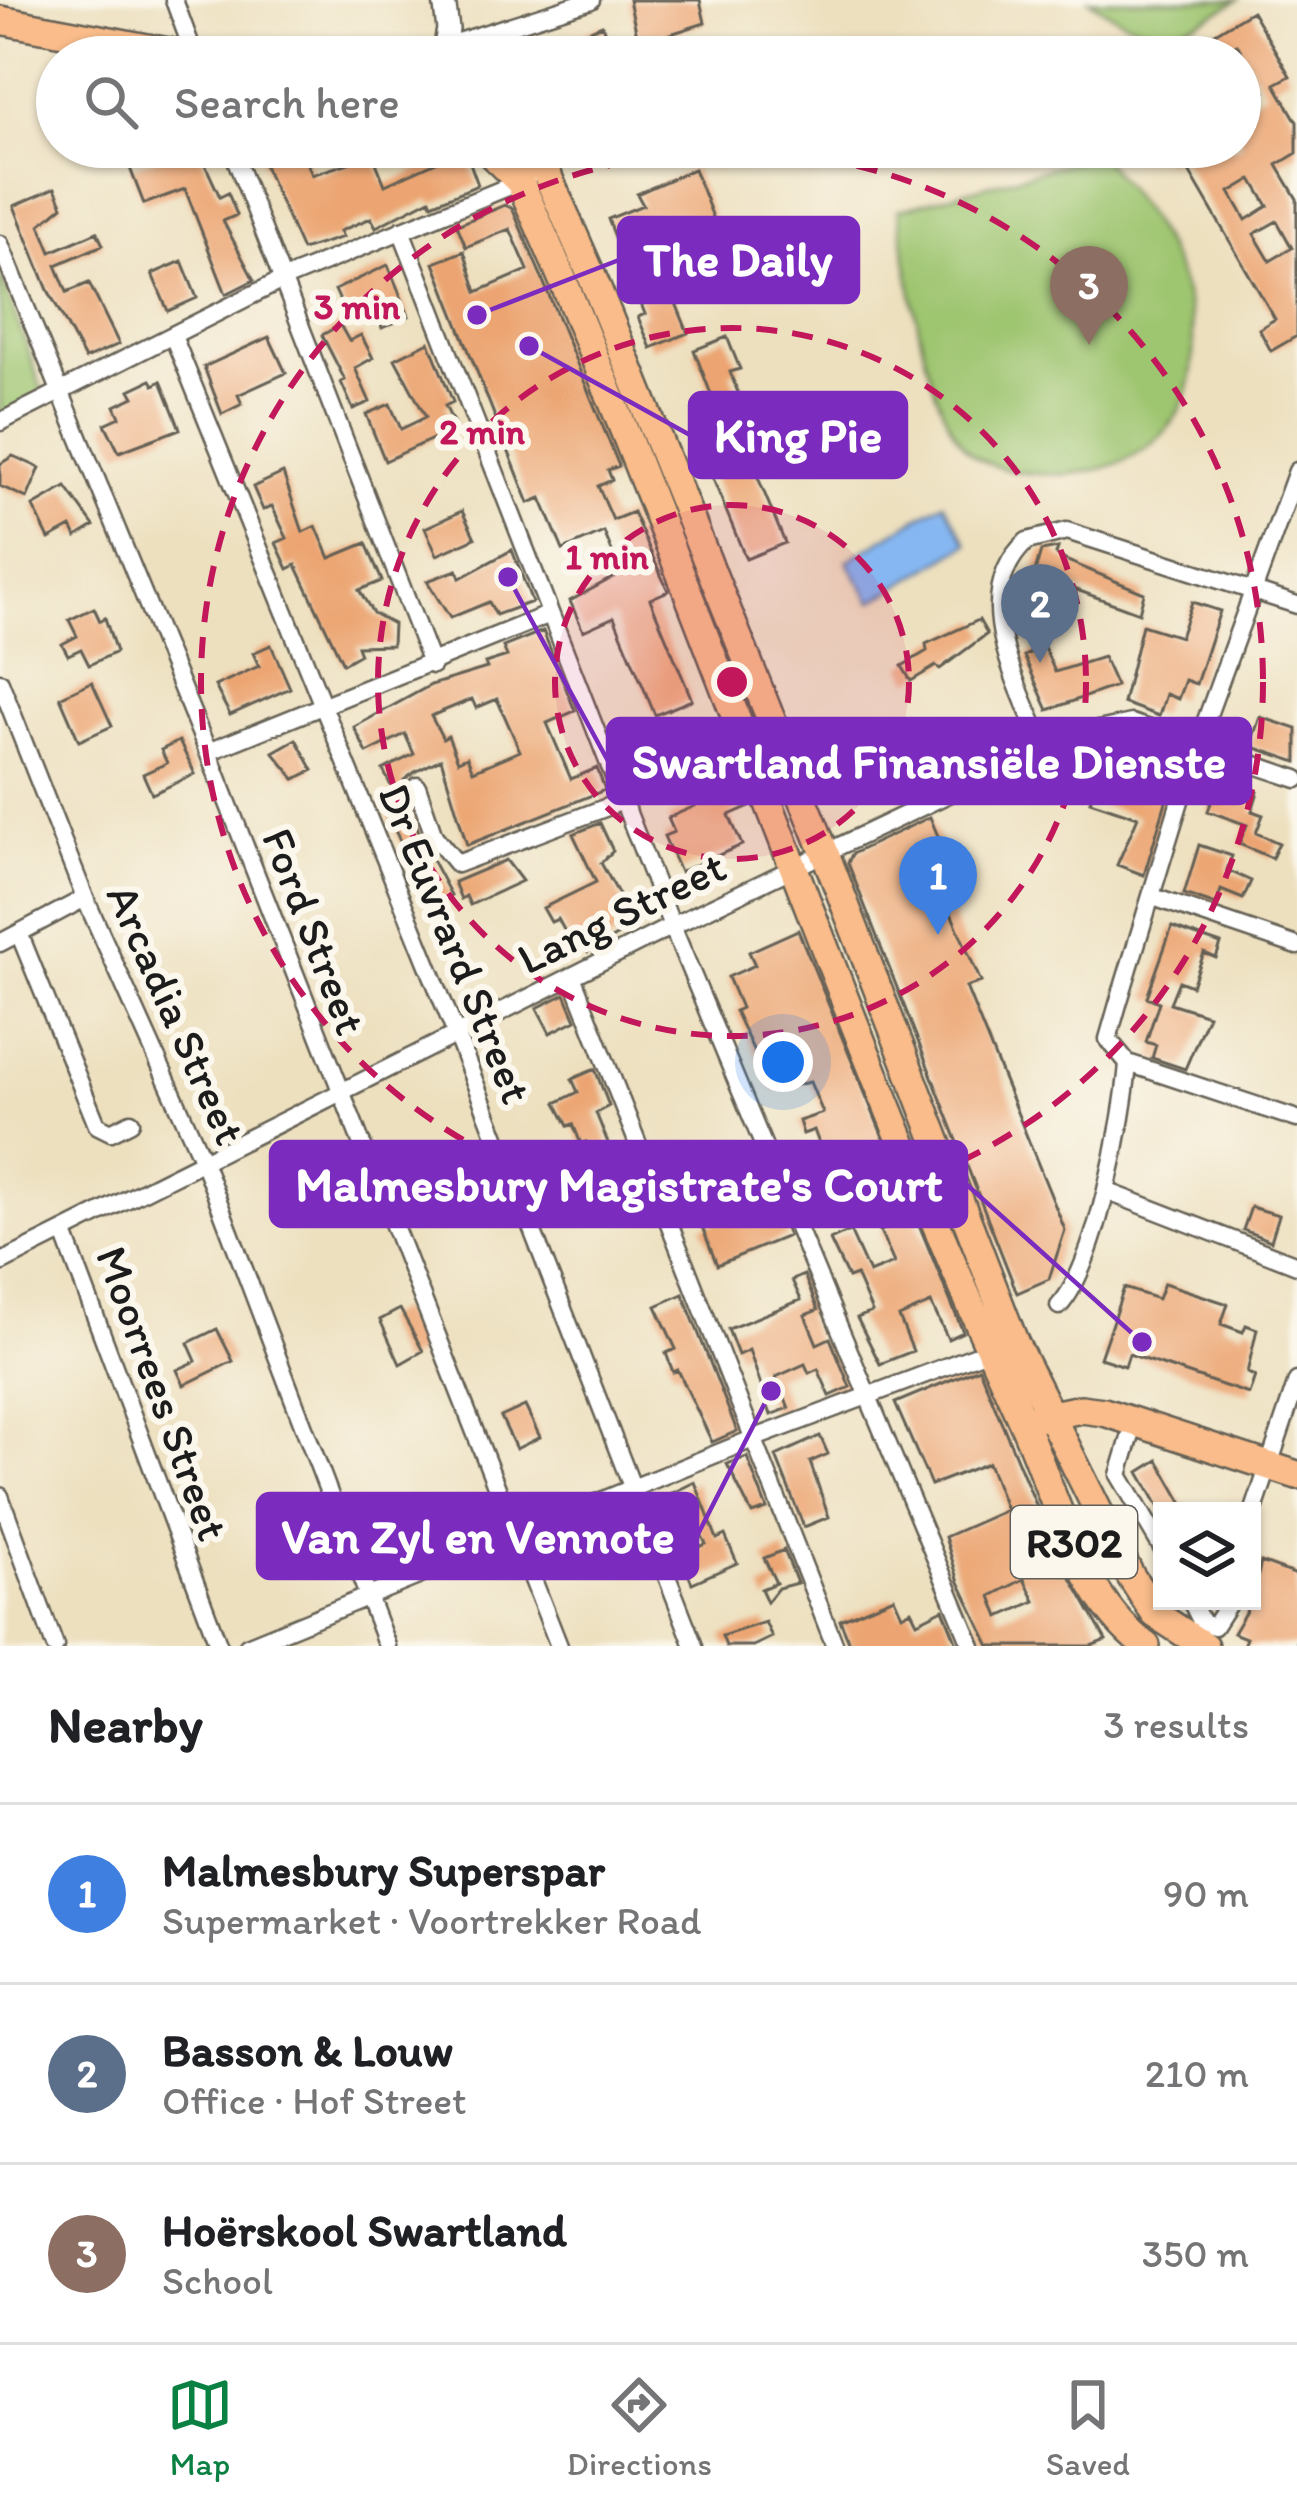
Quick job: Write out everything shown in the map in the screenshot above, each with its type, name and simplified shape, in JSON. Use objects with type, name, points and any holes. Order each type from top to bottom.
[{"type":"main road","points":[[0,20],[84,36]]},
{"type":"main road","points":[[518,168],[533,177],[825,853],[1035,1419]]},
{"type":"main road","points":[[530,168],[795,866],[989,1350],[1035,1419]]},
{"type":"main road","points":[[1035,1419],[1081,1408],[1297,1475]]},
{"type":"main road","name":"R302","points":[[1035,1419],[1155,1614],[1204,1646]]},
{"type":"main road","name":"R302","points":[[1035,1419],[1077,1550],[1133,1643]]},
{"type":"street","points":[[175,0],[188,36]]},
{"type":"street","points":[[444,0],[445,36]]},
{"type":"street","points":[[490,36],[591,0]]},
{"type":"street","points":[[239,168],[432,665]]},
{"type":"street","points":[[0,422],[284,279],[533,177]]},
{"type":"street","points":[[401,230],[672,926],[972,1646]]},
{"type":"street","name":"Ford Street","points":[[0,244],[208,752],[559,1646]]},
{"type":"street","name":"Dr Euvrard Street","points":[[173,336],[456,1034],[694,1646]]},
{"type":"street","points":[[1297,471],[1198,745],[1108,1039],[1128,1063],[1297,1119]]},
{"type":"street","points":[[1043,747],[998,627],[1009,568],[1027,541],[1066,531],[1297,604]]},
{"type":"street","points":[[208,752],[550,614]]},
{"type":"street","name":"Arcadia Street","points":[[0,682],[85,898],[203,1161],[387,1646]]},
{"type":"street","name":"Lang Street","points":[[0,1263],[672,926],[1043,747],[1106,725],[1131,723],[1297,779]]},
{"type":"street","points":[[417,786],[434,836],[457,864],[623,801]]},
{"type":"street","points":[[1153,897],[1297,946]]},
{"type":"street","points":[[0,943],[85,898]]},
{"type":"street","points":[[19,933],[97,1125],[111,1132],[131,1122]]},
{"type":"street","points":[[572,976],[835,1646]]},
{"type":"street","points":[[1059,1306],[1074,1282],[1106,1191],[1128,1063]]},
{"type":"street","points":[[1106,1191],[1297,1264]]},
{"type":"street","name":"Moorrees Street","points":[[64,1233],[219,1646]]},
{"type":"street","points":[[247,1646],[755,1438],[989,1350]]},
{"type":"street","points":[[1256,1502],[1297,1382]]},
{"type":"street","points":[[1135,1421],[1119,1475],[1153,1533]]},
{"type":"street","points":[[0,1496],[5,1520],[56,1646]]},
{"type":"street","points":[[1196,1610],[1202,1623],[1214,1626],[1226,1610]]},
{"type":"street","points":[[1133,1643],[1155,1614]]},
{"type":"green space","points":[[1089,0],[1238,0],[1198,22],[1165,30],[1130,23]]},
{"type":"green space","points":[[1050,168],[1110,168],[1153,225],[1178,274],[1190,314],[1193,353],[1188,389],[1173,421],[1149,446],[1114,465],[1068,474],[1018,472],[971,453],[955,433],[930,374],[898,210]]},
{"type":"green space","points":[[0,278],[45,398],[0,420]]},
{"type":"water","points":[[944,502],[968,544],[872,602],[847,561]]},
{"type":"building","points":[[629,0],[700,0],[705,23],[664,36],[637,36]]},
{"type":"building","points":[[1252,11],[1290,76],[1275,84],[1297,122],[1297,153],[1277,165],[1297,199],[1297,336],[1271,351],[1259,329],[1275,319],[1187,168],[1261,168],[1261,94],[1265,92],[1261,36],[1210,36]],"holes":[[[1252,179],[1268,206],[1246,220],[1230,192]],[[1277,221],[1292,248],[1270,261],[1254,234]]]},
{"type":"building","points":[[602,25],[606,36],[576,36]]},
{"type":"building","points":[[130,168],[207,168],[220,197],[228,193],[237,215],[223,221],[254,280],[226,294],[185,189],[144,204]]},
{"type":"building","points":[[265,168],[309,168],[312,175],[333,168],[378,168],[385,185],[423,168],[472,168],[478,185],[432,204],[430,199],[376,227],[371,218],[340,231],[343,237],[302,250]]},
{"type":"building","points":[[694,169],[720,235],[748,224],[763,261],[674,298],[688,333],[651,348],[638,317],[645,314],[608,219],[643,205],[637,194]]},
{"type":"building","points":[[55,188],[63,206],[40,225],[51,252],[97,232],[103,245],[56,265],[67,292],[89,283],[119,344],[85,359],[48,290],[14,206]]},
{"type":"building","points":[[505,205],[512,208],[619,466],[608,470],[612,480],[598,486],[613,520],[633,512],[668,591],[650,599],[692,700],[655,715],[614,617],[583,631],[570,601],[621,573],[604,532],[563,550],[541,498],[529,503],[434,263],[464,251],[477,292],[528,270],[510,229],[466,247],[457,225]]},
{"type":"building","points":[[182,261],[197,298],[168,311],[152,274]]},
{"type":"building","points":[[388,265],[409,316],[382,328],[372,302],[346,314],[335,290]]},
{"type":"building","points":[[340,325],[349,341],[361,335],[373,358],[355,368],[370,402],[353,409],[341,382],[345,380],[322,335]]},
{"type":"building","points":[[269,337],[286,373],[238,395],[242,404],[222,414],[204,367]]},
{"type":"building","points":[[727,337],[740,369],[730,372],[740,398],[716,407],[694,350]]},
{"type":"building","points":[[429,342],[453,402],[445,406],[456,428],[385,461],[366,414],[390,404],[401,429],[426,417],[395,359]]},
{"type":"building","points":[[151,380],[154,385],[161,381],[180,429],[119,452],[105,424],[120,417],[115,406],[134,397],[130,390]]},
{"type":"building","points":[[743,441],[785,543],[746,559],[704,457]]},
{"type":"building","points":[[13,456],[40,468],[27,498],[0,486],[0,464]]},
{"type":"building","points":[[283,473],[303,532],[316,526],[330,558],[366,543],[382,581],[359,590],[373,613],[393,624],[392,645],[357,646],[360,654],[343,664],[296,565],[288,569],[276,543],[287,538],[272,506],[263,510],[253,487]]},
{"type":"building","points":[[66,487],[94,526],[76,537],[71,527],[49,539],[33,506]]},
{"type":"building","points":[[462,511],[475,538],[437,555],[425,528]]},
{"type":"building","points":[[1058,548],[1056,554],[1065,560],[1144,593],[1139,613],[1058,583],[1042,639],[1018,632],[1041,551]]},
{"type":"building","points":[[512,550],[532,602],[496,615],[489,602],[450,618],[427,581],[457,570],[460,578]]},
{"type":"building","points":[[1192,602],[1220,611],[1196,684],[1185,680],[1178,699],[1166,694],[1159,716],[1123,703],[1142,625],[1180,637]]},
{"type":"building","points":[[94,608],[100,621],[105,618],[116,652],[89,665],[81,649],[68,655],[62,644],[77,636],[69,620]]},
{"type":"building","points":[[979,620],[987,634],[940,669],[936,666],[911,681],[902,666],[927,651],[926,644]]},
{"type":"building","points":[[543,631],[575,711],[547,723],[571,779],[597,768],[605,790],[467,845],[441,759],[415,772],[404,780],[405,790],[422,841],[451,895],[430,906],[387,813],[401,806],[383,770],[414,754],[405,734],[367,753],[354,727],[431,685],[487,668],[485,663],[507,656],[503,647]],"holes":[[[472,699],[476,708],[497,699],[520,751],[473,771],[467,757],[458,761],[448,736],[443,739],[431,716]]]},
{"type":"building","points":[[271,645],[290,688],[230,715],[215,686],[259,666],[253,653]]},
{"type":"building","points":[[1044,647],[1055,672],[1103,657],[1116,686],[1048,710],[1024,656]]},
{"type":"building","points":[[92,682],[112,726],[79,741],[60,697]]},
{"type":"building","points":[[1260,717],[1297,729],[1297,762],[1250,746]]},
{"type":"building","points":[[296,739],[313,770],[295,779],[273,752]]},
{"type":"building","points":[[179,741],[195,774],[152,794],[143,774],[167,763],[161,750]]},
{"type":"building","points":[[1126,744],[1178,762],[1144,875],[1117,865],[1138,817],[1090,801],[1098,778],[1113,783]]},
{"type":"building","points":[[707,774],[718,799],[744,788],[750,806],[729,815],[742,845],[680,872],[664,836],[674,832],[668,818],[695,806],[685,783]]},
{"type":"building","points":[[1220,778],[1258,792],[1252,811],[1263,815],[1256,833],[1279,843],[1272,858],[1239,844],[1247,825],[1208,811]]},
{"type":"building","points":[[930,817],[952,870],[944,875],[954,898],[946,902],[981,982],[966,987],[1065,1230],[1049,1279],[1017,1293],[848,863],[852,854]]},
{"type":"building","points":[[600,823],[613,851],[601,863],[636,925],[588,952],[582,941],[573,946],[558,919],[551,922],[543,908],[596,882],[573,834]]},
{"type":"building","points":[[1199,845],[1232,856],[1227,870],[1251,881],[1243,899],[1221,890],[1216,905],[1184,894]]},
{"type":"building","points":[[506,860],[522,881],[470,905],[466,896],[461,899],[454,882]]},
{"type":"building","points":[[1172,927],[1221,944],[1216,958],[1204,953],[1192,986],[1179,981],[1170,1003],[1208,1015],[1185,1069],[1152,1058],[1156,1045],[1146,1042],[1159,1002],[1147,997]]},
{"type":"building","points":[[798,930],[963,1332],[948,1339],[931,1303],[899,1317],[913,1351],[880,1364],[857,1318],[872,1312],[856,1275],[848,1278],[830,1240],[850,1231],[869,1273],[894,1263],[880,1231],[890,1227],[880,1204],[871,1208],[854,1170],[813,1185],[803,1164],[823,1154],[814,1130],[803,1134],[799,1121],[823,1113],[810,1082],[772,1090],[735,1011],[741,1008],[728,977],[755,965],[749,952]]},
{"type":"building","points":[[565,994],[576,1020],[550,1033],[537,1008]]},
{"type":"building","points":[[595,1069],[609,1106],[596,1113],[614,1158],[595,1166],[586,1142],[581,1144],[556,1103],[578,1092],[572,1079]]},
{"type":"building","points":[[774,1203],[788,1236],[717,1265],[702,1227]]},
{"type":"building","points":[[1251,1207],[1279,1215],[1271,1241],[1243,1230]]},
{"type":"building","points":[[804,1275],[818,1310],[805,1315],[817,1344],[830,1338],[850,1387],[830,1396],[818,1369],[809,1373],[805,1364],[776,1377],[789,1408],[771,1415],[749,1350],[738,1355],[728,1329],[801,1300],[792,1280]]},
{"type":"building","points":[[1164,1283],[1228,1304],[1221,1324],[1243,1332],[1246,1325],[1257,1329],[1247,1373],[1255,1376],[1249,1394],[1129,1354],[1125,1366],[1100,1358],[1124,1288],[1158,1299]]},
{"type":"building","points":[[683,1294],[737,1431],[712,1442],[678,1370],[673,1372],[666,1353],[676,1349],[656,1306]]},
{"type":"building","points":[[400,1309],[423,1351],[400,1364],[380,1320]]},
{"type":"building","points":[[217,1329],[233,1361],[184,1385],[177,1370],[196,1361],[188,1343]]},
{"type":"building","points":[[979,1368],[1054,1548],[1106,1640],[1091,1646],[990,1646],[959,1582],[945,1537],[1006,1510],[988,1463],[931,1485],[895,1403]],"holes":[[[1024,1579],[1035,1601],[999,1617],[991,1596]]]},
{"type":"building","points":[[525,1406],[540,1437],[516,1449],[501,1417]]},
{"type":"building","points":[[820,1436],[828,1454],[810,1462],[829,1517],[804,1527],[776,1456]]},
{"type":"building","points":[[747,1457],[767,1509],[752,1514],[727,1464]]},
{"type":"building","points":[[1158,1460],[1182,1502],[1156,1502],[1139,1472]]},
{"type":"building","points":[[695,1482],[717,1539],[725,1535],[737,1563],[692,1583],[680,1555],[706,1544],[692,1516],[679,1523],[666,1496]]},
{"type":"building","points":[[784,1550],[797,1583],[778,1588],[767,1602],[761,1589],[776,1583],[764,1558]]},
{"type":"building","points":[[1261,1562],[1297,1575],[1297,1646],[1243,1646],[1246,1638],[1233,1633],[1247,1610],[1261,1610]]},
{"type":"building","points":[[894,1597],[902,1615],[911,1610],[917,1622],[943,1609],[958,1646],[851,1646],[840,1620]]},
{"type":"building","points":[[765,1622],[772,1637],[753,1646],[726,1646],[722,1636]]},
{"type":"place","name":"The Daily","points":[[477,315]]},
{"type":"place","name":"Hoërskool Swartland","points":[[1089,345]]},
{"type":"place","name":"King Pie","points":[[529,346]]},
{"type":"place","name":"Swartland Finansiële Dienste","points":[[508,577]]},
{"type":"place","name":"Basson & Louw","points":[[1040,663]]},
{"type":"place","name":"Malmesbury Superspar","points":[[938,935]]},
{"type":"place","name":"Malmesbury Magistrate's Court","points":[[1142,1342]]},
{"type":"place","name":"Van Zyl en Vennote","points":[[771,1391]]}]
